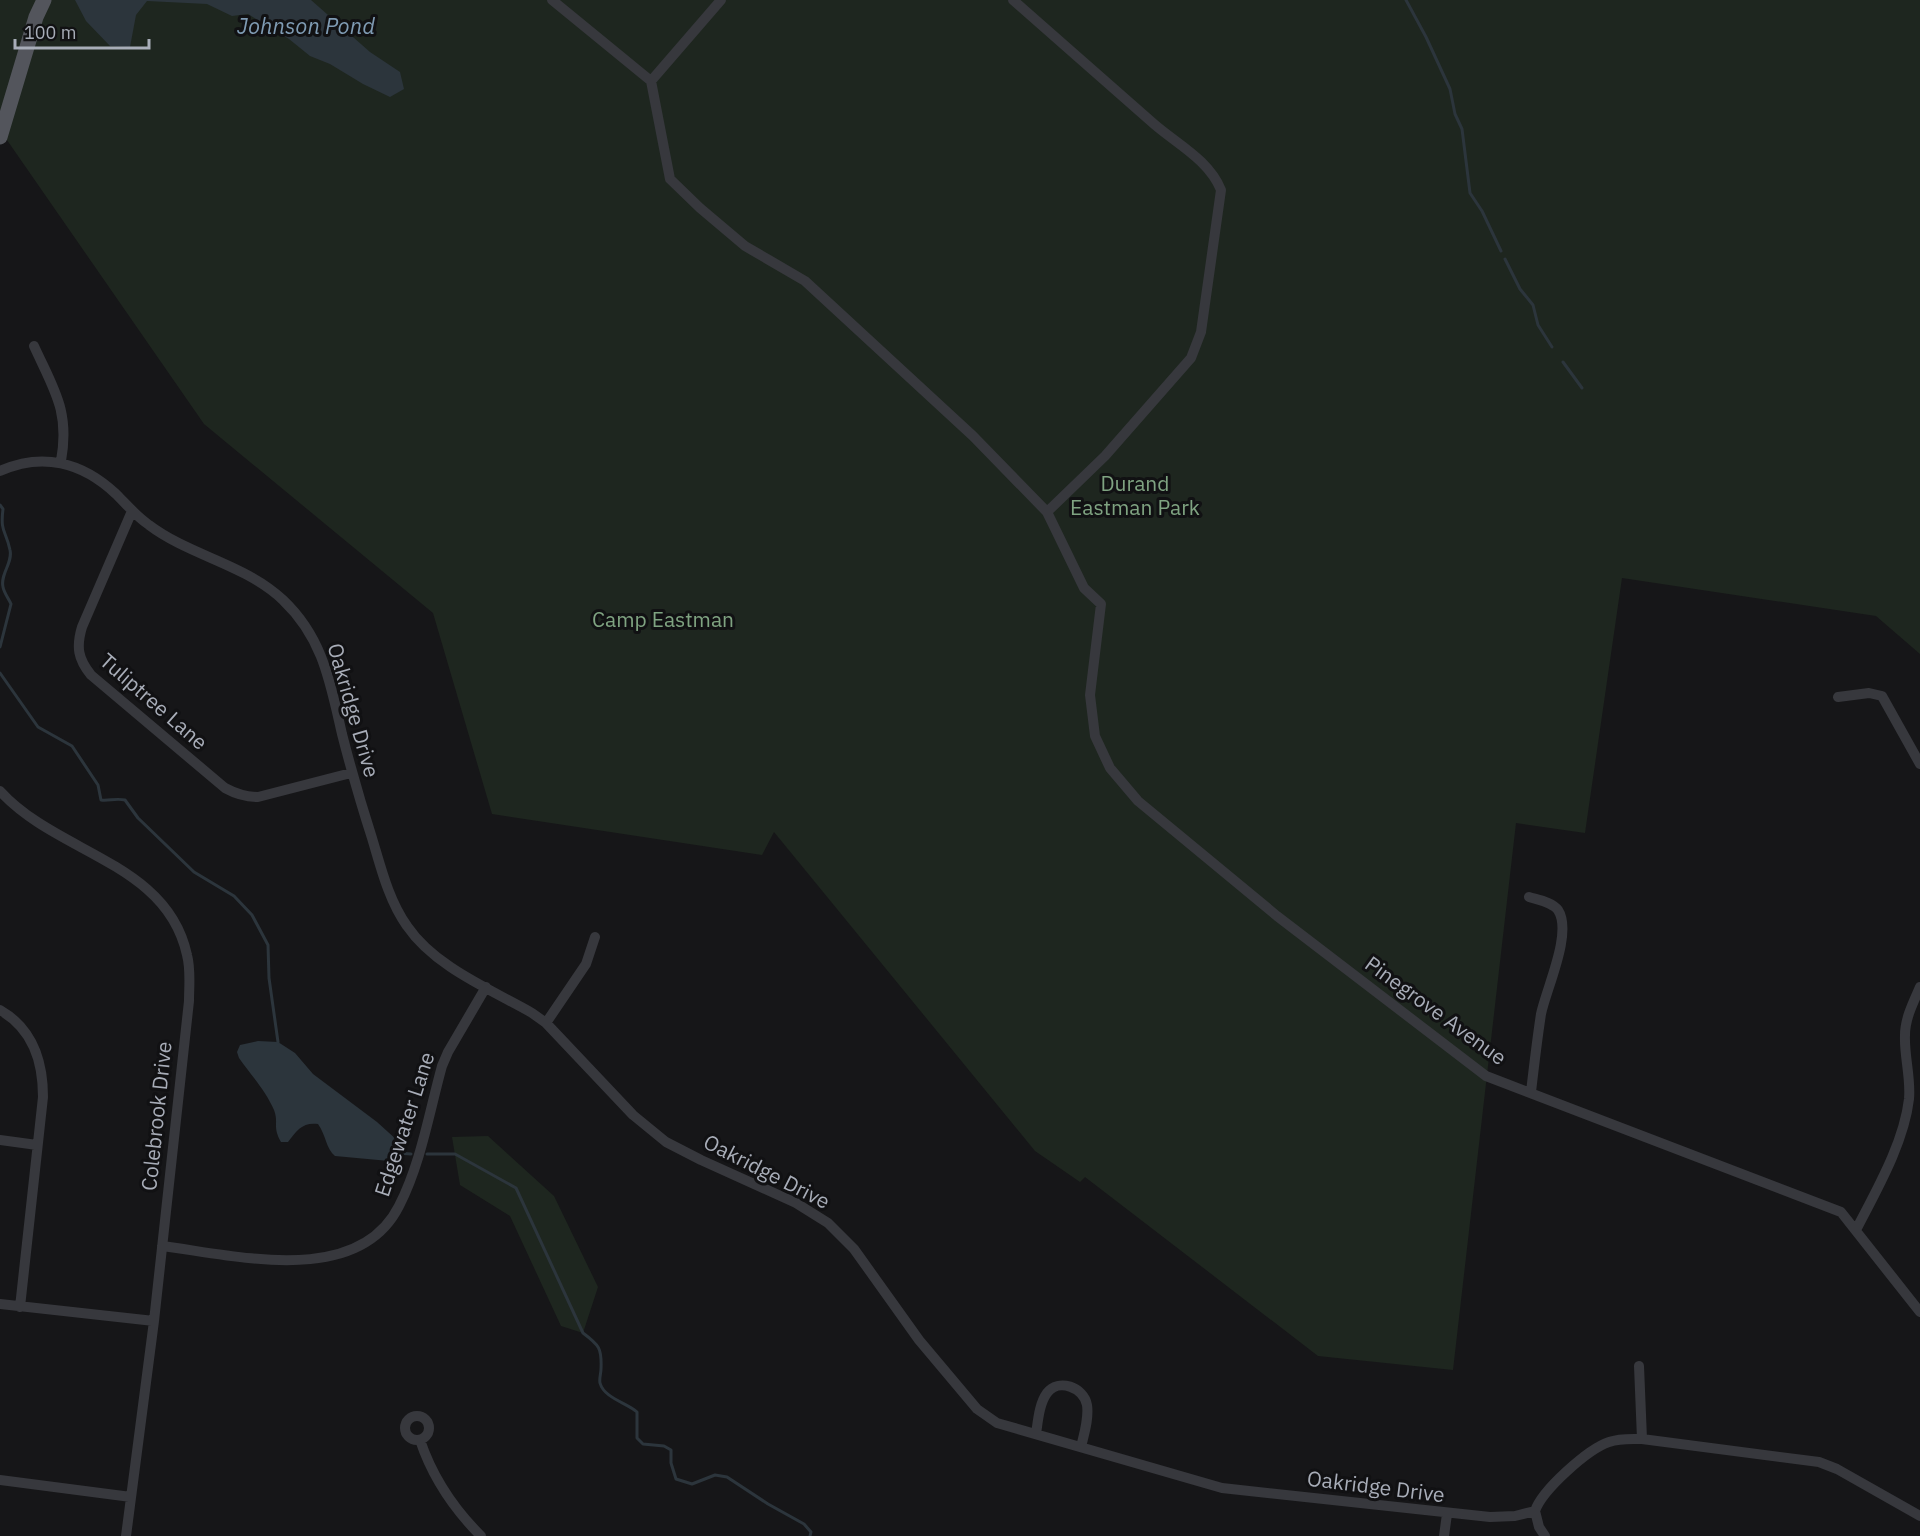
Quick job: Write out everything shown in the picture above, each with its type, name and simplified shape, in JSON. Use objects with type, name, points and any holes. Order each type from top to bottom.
[{"type":"main road","points":[[0,137],[44,0]]},
{"type":"street","points":[[552,0],[651,81],[670,179],[700,208],[746,246],[805,281],[973,436],[1047,512],[1105,456],[1191,358],[1201,332],[1221,190],[1216,178],[1200,161],[1013,0]]},
{"type":"street","points":[[651,81],[721,0]]},
{"type":"street","points":[[34,346],[64,417],[65,430],[61,462]]},
{"type":"street","name":"Oakridge Drive","points":[[0,471],[31,461],[61,462],[102,482],[132,511],[170,539],[228,565],[267,586],[295,612],[321,652],[351,773],[380,865],[400,915],[414,935],[430,953],[444,963],[546,1023],[633,1115],[666,1142],[796,1203],[828,1223],[854,1249],[919,1340],[977,1409],[997,1423],[1222,1488],[1447,1514],[1504,1517],[1535,1511]]},
{"type":"street","name":"Tuliptree Lane","points":[[132,511],[81,627],[78,639],[80,658],[91,675],[235,794],[258,797],[351,773]]},
{"type":"street","name":"Pinegrove Avenue","points":[[1047,512],[1084,588],[1101,604],[1090,695],[1095,736],[1110,768],[1138,801],[1277,915],[1486,1076],[1841,1212],[1920,1312]]},
{"type":"street","points":[[1838,697],[1869,693],[1882,696],[1920,764]]},
{"type":"street","name":"Colebrook Drive","points":[[0,791],[16,808],[40,826],[92,853],[144,885],[168,912],[179,929],[185,945],[189,975],[189,1001],[154,1321],[126,1536]]},
{"type":"street","points":[[1529,897],[1547,902],[1557,909],[1562,921],[1557,959],[1541,1013],[1531,1092]]},
{"type":"street","points":[[546,1023],[586,964],[595,937]]},
{"type":"street","name":"Edgewater Lane","points":[[162,1246],[268,1259],[308,1260],[340,1254],[370,1240],[387,1225],[398,1209],[416,1164],[442,1066],[486,987]]},
{"type":"street","points":[[1856,1230],[1885,1173],[1903,1128],[1909,1099],[1905,1033],[1920,987]]},
{"type":"street","points":[[0,1010],[13,1019],[33,1043],[43,1078],[43,1097],[20,1306]]},
{"type":"street","points":[[0,1140],[37,1145]]},
{"type":"street","points":[[0,1304],[154,1321]]},
{"type":"street","points":[[1639,1366],[1642,1439]]},
{"type":"street","points":[[1036,1434],[1041,1405],[1049,1390],[1059,1386],[1072,1387],[1084,1396],[1087,1404],[1081,1447]]},
{"type":"street","points":[[1545,1536],[1539,1527],[1535,1511],[1548,1489],[1594,1450],[1610,1441],[1642,1439],[1819,1462],[1837,1469],[1920,1516]]},
{"type":"street","points":[[420,1440],[436,1476],[451,1501],[481,1536]]},
{"type":"street","points":[[0,1480],[131,1497]]},
{"type":"street","points":[[1444,1536],[1447,1514]]},
{"type":"green space","name":"Durand Eastman Park","points":[[0,0],[1920,0],[1920,654],[1876,616],[1622,578],[1585,833],[1516,823],[1453,1370],[1318,1356],[1085,1177],[1080,1182],[1035,1151],[774,832],[762,855],[492,814],[433,613],[204,424],[0,130]]},
{"type":"green space","points":[[488,1136],[554,1196],[598,1287],[583,1333],[561,1326],[510,1216],[460,1185],[452,1137]]},
{"type":"water","name":"Johnson Pond","points":[[75,0],[311,0],[370,52],[400,72],[404,89],[390,97],[330,64],[310,56],[289,39],[248,14],[232,16],[207,4],[147,1],[136,15],[130,47],[110,46],[86,21]]},
{"type":"water","points":[[258,1041],[278,1042],[295,1053],[313,1074],[377,1122],[398,1141],[397,1153],[389,1161],[335,1156],[318,1124],[308,1124],[297,1131],[288,1142],[281,1142],[271,1103],[237,1052],[240,1045]]},
{"type":"waterway","points":[[1406,0],[1450,89],[1455,114],[1462,129],[1470,193],[1482,211],[1501,251]]},
{"type":"waterway","points":[[1505,259],[1520,289],[1533,305],[1538,325],[1552,347]]},
{"type":"waterway","points":[[1563,362],[1582,388]]},
{"type":"waterway","points":[[0,505],[3,509],[3,527],[10,555],[3,578],[3,587],[11,604],[0,647]]},
{"type":"waterway","points":[[0,673],[38,727],[72,746],[98,785],[101,800],[125,800],[138,818],[194,872],[234,896],[252,915],[268,945],[269,978],[278,1042]]},
{"type":"waterway","points":[[397,1153],[411,1154]]},
{"type":"waterway","points":[[427,1154],[455,1154],[516,1188],[583,1333],[593,1341],[600,1352],[602,1388],[606,1393],[637,1412],[637,1438],[643,1444],[664,1446],[671,1450],[671,1463],[676,1479],[692,1484],[715,1475],[727,1477],[804,1524],[811,1532],[810,1536]]},
{"type":"park label","name":"Camp Eastman","points":[[663,619]]}]
